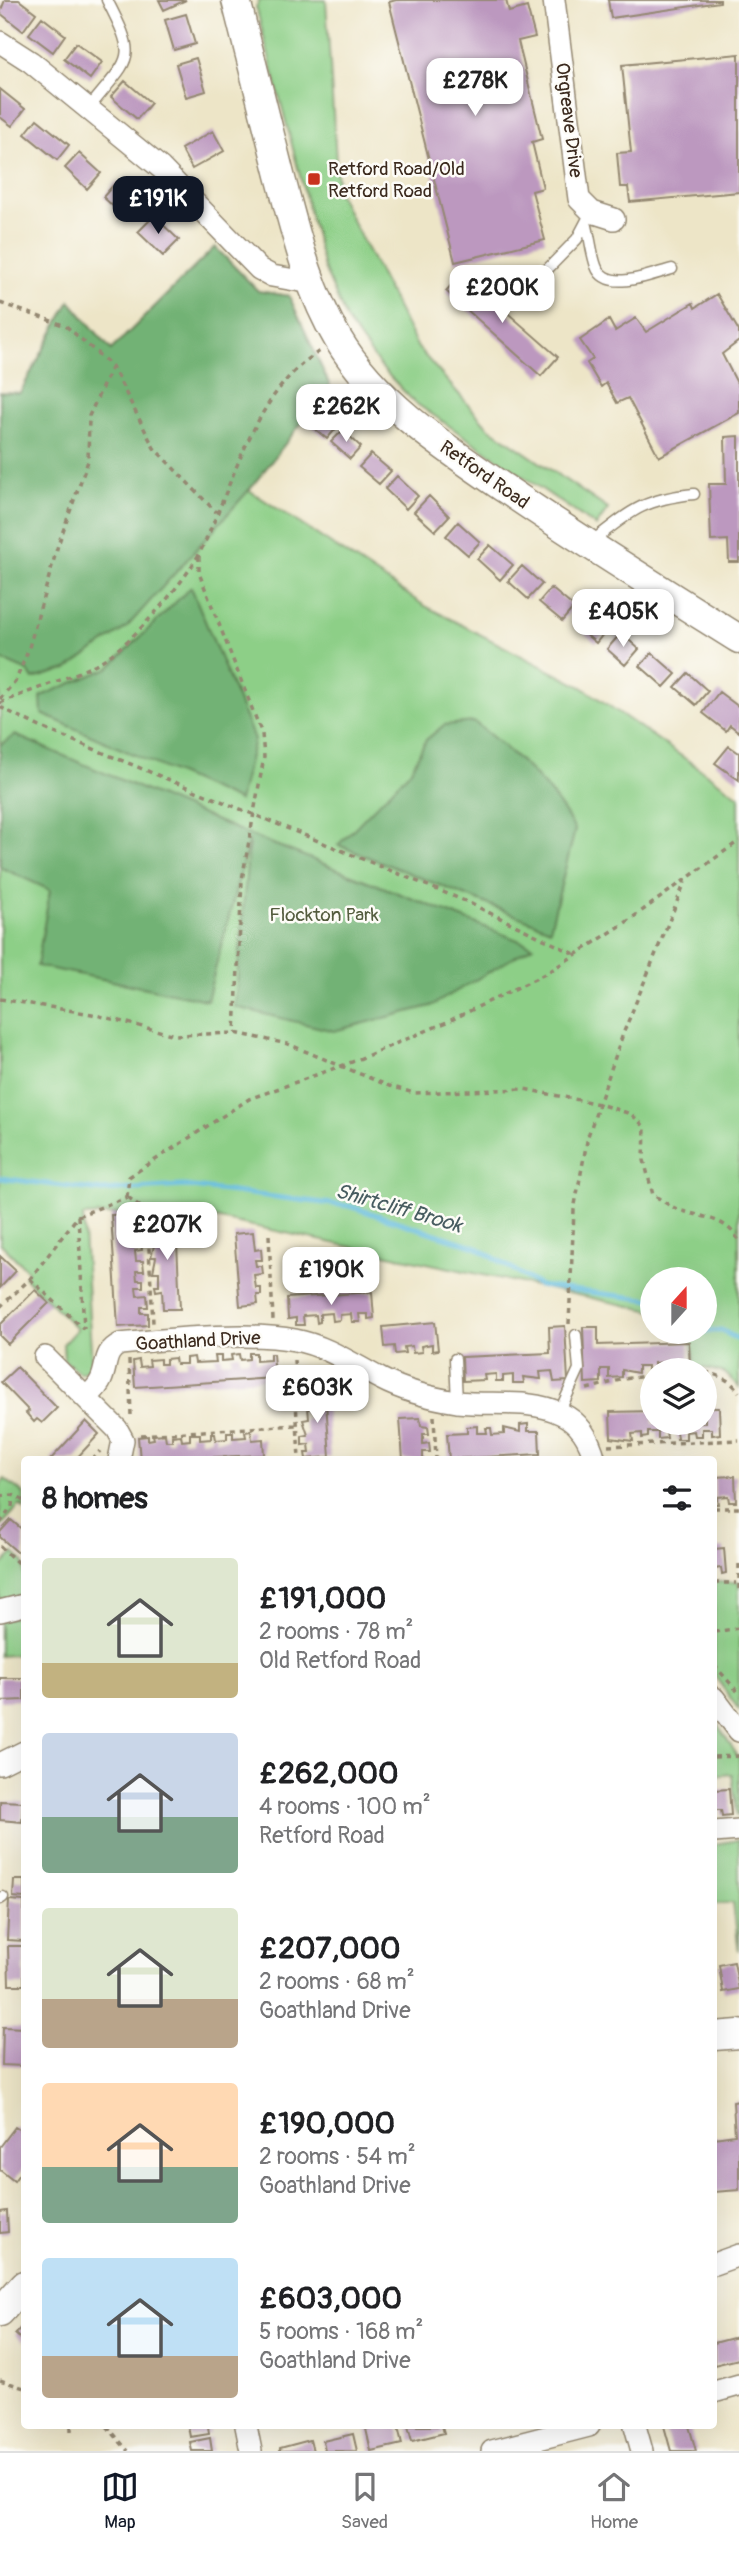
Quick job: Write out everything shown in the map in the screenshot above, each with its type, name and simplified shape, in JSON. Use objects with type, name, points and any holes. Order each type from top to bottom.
[{"type":"main road","name":"Retford Road","points":[[236,0],[294,229],[312,283],[338,340],[381,391],[420,427],[588,545],[739,639]]},
{"type":"main road","points":[[717,2036],[739,2034]]},
{"type":"street","name":"Orgreave Drive","points":[[554,0],[579,199],[589,217]]},
{"type":"street","points":[[0,42],[31,62],[169,176],[259,269],[272,276],[312,283]]},
{"type":"street","points":[[589,217],[614,219]]},
{"type":"street","name":"Goathland Drive","points":[[86,1398],[100,1384],[106,1357],[112,1348],[129,1343],[248,1337],[294,1339],[337,1354],[400,1387],[447,1400],[517,1403],[567,1417]]},
{"type":"street","points":[[45,1357],[126,1436],[121,1456]]},
{"type":"street","points":[[567,1417],[593,1453]]},
{"type":"street","points":[[0,1611],[21,1606]]},
{"type":"street","points":[[717,1702],[739,1731]]},
{"type":"street","points":[[0,1764],[21,1754]]},
{"type":"street","points":[[717,1832],[739,1830]]},
{"type":"street","points":[[717,2263],[739,2255]]},
{"type":"street","points":[[717,2391],[739,2385]]},
{"type":"street","points":[[247,2429],[251,2451]]},
{"type":"street","points":[[492,2451],[577,2429]]},
{"type":"street","points":[[636,2429],[642,2451]]},
{"type":"lane","points":[[89,108],[124,64],[129,52],[128,41],[107,0]]},
{"type":"lane","points":[[589,217],[596,268],[603,276],[625,282],[672,269]]},
{"type":"lane","points":[[528,289],[577,239],[589,217]]},
{"type":"lane","points":[[588,545],[628,513],[659,498],[694,494]]},
{"type":"lane","points":[[567,1417],[579,1369],[576,1335]]},
{"type":"lane","points":[[447,1400],[456,1359]]},
{"type":"path","points":[[0,303],[66,326],[112,366],[154,448],[216,512]]},
{"type":"path","points":[[0,703],[105,659],[129,639],[178,584],[199,554],[249,436],[288,380],[310,358],[338,340]]},
{"type":"path","points":[[0,703],[16,680],[28,651],[58,545],[88,461],[89,416],[112,366]]},
{"type":"path","points":[[199,554],[200,573],[262,734],[264,757],[242,880],[235,1033]]},
{"type":"path","points":[[0,703],[40,727],[466,901],[578,955]]},
{"type":"path","points":[[127,1197],[129,1177],[249,1099],[447,1022],[578,955],[739,841]]},
{"type":"path","points":[[569,1309],[569,1278],[577,1198],[588,1136],[686,880]]},
{"type":"path","points":[[0,999],[92,1014],[175,1035],[235,1033],[288,1044],[389,1086],[414,1093],[524,1088],[599,1104],[631,1114],[645,1126],[644,1160],[653,1195],[676,1209],[719,1220],[734,1232],[739,1241]]},
{"type":"path","points":[[0,1307],[30,1279],[78,1216],[127,1197]]},
{"type":"path","points":[[127,1197],[147,1212],[155,1343]]},
{"type":"path","points":[[30,1279],[84,1329],[78,1216]]},
{"type":"path","points":[[269,1235],[273,1321]]},
{"type":"path","points":[[129,1354],[126,1436],[296,1426]]},
{"type":"path","points":[[294,1357],[299,1456]]},
{"type":"path","points":[[717,1377],[734,1384],[739,1392]]},
{"type":"path","points":[[567,1417],[587,1389],[640,1379]]},
{"type":"path","points":[[436,1456],[433,1432],[447,1400]]},
{"type":"path","points":[[593,1453],[739,1440]]},
{"type":"path","points":[[0,1523],[12,1507],[13,1495]]},
{"type":"path","points":[[0,1496],[13,1495],[21,1499]]},
{"type":"path","points":[[717,1508],[739,1508]]},
{"type":"path","points":[[0,1546],[21,1566]]},
{"type":"path","points":[[739,1564],[739,1590]]},
{"type":"path","points":[[717,1583],[737,1583]]},
{"type":"path","points":[[717,1632],[739,1628]]},
{"type":"path","points":[[717,1668],[739,1693]]},
{"type":"path","points":[[717,1757],[739,1756]]},
{"type":"path","points":[[0,2380],[21,2387]]},
{"type":"path","points":[[110,2429],[128,2451]]},
{"type":"green space","points":[[260,0],[326,0],[338,193],[418,348],[488,427],[608,509],[596,526],[414,402],[380,366],[347,321],[324,268],[256,7]]},
{"type":"green space","name":"Flockton Park","points":[[215,247],[258,291],[289,296],[330,386],[249,490],[425,606],[582,687],[739,796],[739,1387],[725,1373],[717,1371],[717,1358],[694,1358],[692,1344],[718,1344],[718,1267],[640,1267],[640,1308],[196,1214],[144,1223],[142,1213],[83,1216],[92,1366],[80,1373],[64,1360],[63,1344],[77,1329],[24,1277],[28,1271],[0,1243],[0,392],[20,393],[70,301],[111,350]]},
{"type":"green space","points":[[215,247],[258,291],[289,296],[330,386],[249,490],[127,627],[67,669],[33,679],[28,671],[0,659],[0,392],[20,393],[70,301],[111,350]]},
{"type":"green space","points":[[191,587],[254,739],[239,801],[42,714],[41,696],[109,668]]},
{"type":"green space","points":[[474,722],[543,784],[575,830],[550,929],[338,845],[411,770],[426,740],[444,725]]},
{"type":"green space","points":[[15,735],[250,835],[533,946],[431,1006],[334,1031],[235,1007],[249,840],[207,1000],[37,966],[50,890],[0,867],[0,745]]},
{"type":"green space","points":[[5,1479],[21,1492],[21,1506],[0,1527],[0,1485]]},
{"type":"green space","points":[[14,1553],[21,1560],[21,1596],[0,1600],[0,1567]]},
{"type":"green space","points":[[717,1582],[739,1582],[739,1710],[717,1679]]},
{"type":"green space","points":[[21,1618],[21,1654],[0,1656],[0,1621]]},
{"type":"green space","points":[[717,1724],[739,1758],[739,1816],[732,1774],[717,1776]]},
{"type":"green space","points":[[739,1840],[739,1952],[733,1903],[717,1904],[717,1844]]},
{"type":"building","points":[[5,0],[19,0],[36,13],[23,31],[0,13]]},
{"type":"building","points":[[159,0],[186,0],[164,10]]},
{"type":"building","points":[[506,0],[509,12],[527,7],[535,37],[518,41],[542,139],[532,142],[543,188],[532,191],[545,240],[455,262],[389,2]]},
{"type":"building","points":[[608,0],[720,0],[720,2],[611,18]]},
{"type":"building","points":[[186,14],[195,44],[174,50],[165,20]]},
{"type":"building","points":[[42,17],[65,35],[53,52],[29,34]]},
{"type":"building","points":[[76,43],[102,62],[90,79],[64,59]]},
{"type":"building","points":[[739,54],[739,192],[630,202],[628,187],[620,187],[617,153],[631,152],[622,65]]},
{"type":"building","points":[[196,58],[206,91],[186,97],[176,64]]},
{"type":"building","points":[[125,81],[151,103],[137,119],[111,97]]},
{"type":"building","points":[[0,89],[25,109],[12,126],[0,117]]},
{"type":"building","points":[[37,119],[69,145],[57,160],[25,134]]},
{"type":"building","points":[[213,131],[224,151],[192,169],[181,149]]},
{"type":"building","points":[[79,153],[101,173],[87,189],[65,168]]},
{"type":"building","points":[[116,182],[141,204],[127,219],[103,197]]},
{"type":"building","points":[[154,216],[179,240],[163,256],[138,232]]},
{"type":"building","points":[[462,273],[558,357],[541,376],[446,291]]},
{"type":"building","points":[[717,294],[739,331],[739,341],[722,354],[739,387],[739,413],[659,457],[628,398],[617,403],[606,383],[601,387],[587,363],[593,359],[580,340],[609,320],[615,331],[636,318],[646,332],[693,303],[695,308]]},
{"type":"building","points":[[320,410],[338,426],[327,439],[308,423]]},
{"type":"building","points":[[343,430],[361,447],[350,459],[331,442]]},
{"type":"building","points":[[739,436],[739,562],[729,562],[728,540],[711,541],[709,484],[726,484],[725,437]]},
{"type":"building","points":[[371,454],[391,471],[379,484],[359,467]]},
{"type":"building","points":[[397,476],[418,496],[406,509],[385,489]]},
{"type":"building","points":[[429,496],[449,516],[435,531],[414,512]]},
{"type":"building","points":[[458,522],[480,542],[468,555],[446,536]]},
{"type":"building","points":[[490,545],[513,565],[500,580],[477,559]]},
{"type":"building","points":[[522,566],[542,584],[528,599],[508,581]]},
{"type":"building","points":[[551,588],[574,607],[562,621],[539,602]]},
{"type":"building","points":[[589,612],[608,628],[596,643],[577,627]]},
{"type":"building","points":[[621,633],[639,649],[625,665],[607,649]]},
{"type":"building","points":[[652,653],[676,674],[664,687],[640,666]]},
{"type":"building","points":[[688,673],[708,691],[696,705],[675,687]]},
{"type":"building","points":[[719,692],[739,707],[739,732],[730,725],[726,731],[703,713]]},
{"type":"building","points":[[729,746],[739,753],[739,780],[715,763]]},
{"type":"building","points":[[131,1214],[132,1228],[138,1228],[138,1232],[133,1232],[134,1244],[141,1243],[142,1250],[135,1251],[136,1261],[143,1261],[144,1271],[136,1271],[137,1280],[143,1280],[143,1287],[136,1287],[137,1296],[147,1295],[148,1307],[141,1307],[141,1313],[148,1313],[148,1325],[118,1327],[111,1215]]},
{"type":"building","points":[[176,1220],[180,1309],[163,1309],[162,1290],[156,1291],[155,1286],[159,1286],[159,1272],[153,1272],[156,1257],[151,1257],[155,1242],[149,1242],[149,1233],[153,1232],[153,1221]]},
{"type":"building","points":[[253,1232],[255,1250],[261,1249],[262,1260],[255,1260],[256,1266],[262,1266],[263,1274],[254,1275],[256,1288],[261,1288],[261,1295],[257,1295],[258,1304],[240,1306],[234,1234]]},
{"type":"building","points":[[0,1256],[16,1271],[0,1288]]},
{"type":"building","points":[[35,1290],[49,1303],[8,1344],[0,1336],[0,1325]]},
{"type":"building","points":[[372,1292],[374,1318],[368,1319],[368,1314],[359,1314],[360,1322],[352,1322],[351,1314],[340,1315],[340,1320],[333,1321],[332,1313],[320,1314],[320,1322],[317,1323],[316,1315],[303,1316],[304,1325],[296,1325],[296,1318],[288,1319],[287,1298]]},
{"type":"building","points":[[435,1322],[438,1350],[432,1351],[432,1344],[421,1346],[422,1352],[413,1353],[412,1346],[404,1347],[405,1353],[395,1354],[394,1346],[385,1347],[383,1327]]},
{"type":"building","points":[[565,1326],[568,1381],[554,1382],[552,1371],[540,1372],[541,1379],[523,1377],[524,1383],[513,1383],[513,1375],[503,1376],[503,1381],[496,1381],[496,1374],[484,1375],[485,1380],[463,1381],[462,1357],[550,1353],[549,1327]]},
{"type":"building","points":[[583,1327],[598,1327],[598,1345],[689,1344],[690,1358],[640,1358],[638,1373],[622,1370],[622,1377],[609,1378],[609,1369],[601,1369],[601,1382],[585,1383]]},
{"type":"building","points":[[249,1353],[256,1353],[256,1361],[270,1360],[270,1354],[273,1354],[275,1378],[135,1387],[133,1361],[139,1360],[140,1367],[150,1366],[149,1360],[160,1359],[160,1364],[166,1364],[166,1359],[175,1358],[176,1364],[186,1364],[186,1358],[194,1357],[195,1363],[216,1362],[215,1356],[221,1356],[221,1361],[232,1360],[231,1355],[239,1354],[240,1360],[249,1359]]},
{"type":"building","points":[[17,1367],[57,1408],[42,1423],[37,1419],[34,1422],[26,1413],[29,1411],[1,1382]]},
{"type":"building","points":[[325,1389],[330,1456],[306,1456],[305,1453],[310,1453],[309,1444],[302,1445],[302,1436],[308,1435],[303,1420],[309,1419],[308,1407],[303,1407],[302,1401],[308,1401],[307,1390]]},
{"type":"building","points":[[717,1408],[719,1408],[720,1434],[717,1434]]},
{"type":"building","points":[[640,1411],[640,1433],[632,1434],[633,1441],[611,1438],[610,1412]]},
{"type":"building","points":[[420,1418],[421,1426],[428,1427],[429,1434],[423,1434],[423,1444],[429,1443],[430,1452],[423,1452],[423,1456],[403,1456],[400,1419]]},
{"type":"building","points":[[86,1421],[99,1434],[79,1456],[54,1456]]},
{"type":"building","points":[[528,1424],[528,1431],[539,1431],[540,1454],[449,1456],[447,1434],[467,1433],[467,1427],[477,1426],[477,1433],[487,1433],[486,1428],[491,1428],[492,1435],[504,1434],[504,1428],[520,1432],[520,1425]]},
{"type":"building","points":[[251,1431],[252,1440],[263,1439],[264,1455],[140,1456],[138,1437],[148,1436],[148,1440],[154,1439],[153,1435],[165,1434],[166,1441],[172,1441],[172,1436],[181,1435],[182,1441],[190,1440],[190,1434],[200,1434],[200,1440],[211,1439],[211,1434],[215,1434],[216,1440],[227,1439],[227,1433],[233,1433],[233,1438],[246,1437],[245,1432]]},
{"type":"building","points":[[658,1435],[667,1435],[667,1438],[658,1439]]},
{"type":"building","points":[[676,1435],[686,1435],[686,1439],[677,1439]]},
{"type":"building","points":[[735,1476],[736,1502],[729,1502],[728,1496],[717,1497],[717,1477]]},
{"type":"building","points":[[11,1520],[21,1528],[21,1555],[0,1537],[0,1532]]},
{"type":"building","points":[[724,1548],[726,1573],[722,1574],[721,1568],[717,1569],[717,1549]]},
{"type":"building","points":[[0,1678],[21,1678],[21,1700],[0,1701]]},
{"type":"building","points":[[729,1789],[731,1815],[722,1816],[721,1810],[717,1810],[717,1790]]},
{"type":"building","points":[[0,1801],[21,1802],[21,1822],[0,1820]]},
{"type":"building","points":[[14,1880],[21,1880],[21,1898],[13,1897]]},
{"type":"building","points":[[9,1900],[21,1901],[21,1941],[7,1940]]},
{"type":"building","points":[[8,1946],[21,1946],[21,1985],[9,1985]]},
{"type":"building","points":[[734,1962],[739,1989],[723,1992],[719,1965]]},
{"type":"building","points":[[3,2027],[21,2028],[21,2066],[2,2065]]},
{"type":"building","points":[[739,2101],[739,2190],[717,2192],[717,2138],[735,2135],[733,2102]]},
{"type":"building","points":[[15,2127],[21,2131],[21,2171],[14,2181],[0,2170],[0,2147]]},
{"type":"building","points":[[7,2211],[8,2232],[0,2233],[0,2212]]},
{"type":"building","points":[[21,2327],[21,2339],[15,2334]]},
{"type":"building","points":[[737,2337],[739,2359],[717,2364],[717,2342]]},
{"type":"building","points":[[189,2429],[208,2429],[209,2434],[190,2437]]},
{"type":"building","points":[[366,2429],[399,2429],[402,2444],[371,2451]]},
{"type":"building","points":[[409,2429],[443,2429],[444,2433],[412,2441]]},
{"type":"building","points":[[665,2429],[690,2429],[696,2451],[671,2451]]},
{"type":"building","points":[[353,2434],[357,2451],[325,2451],[323,2441]]},
{"type":"building","points":[[210,2438],[212,2451],[192,2451],[190,2442]]},
{"type":"building","points":[[310,2440],[313,2451],[280,2451],[280,2448]]},
{"type":"waterway","name":"Shirtcliff Brook","points":[[0,1178],[102,1191],[184,1186],[349,1206],[476,1247],[540,1286],[640,1298]]},
{"type":"waterway","name":"Shirtcliff Brook","points":[[718,1330],[739,1340]]},
{"type":"place","name":"Retford Road/Old Retford Road","points":[[314,179]]}]
